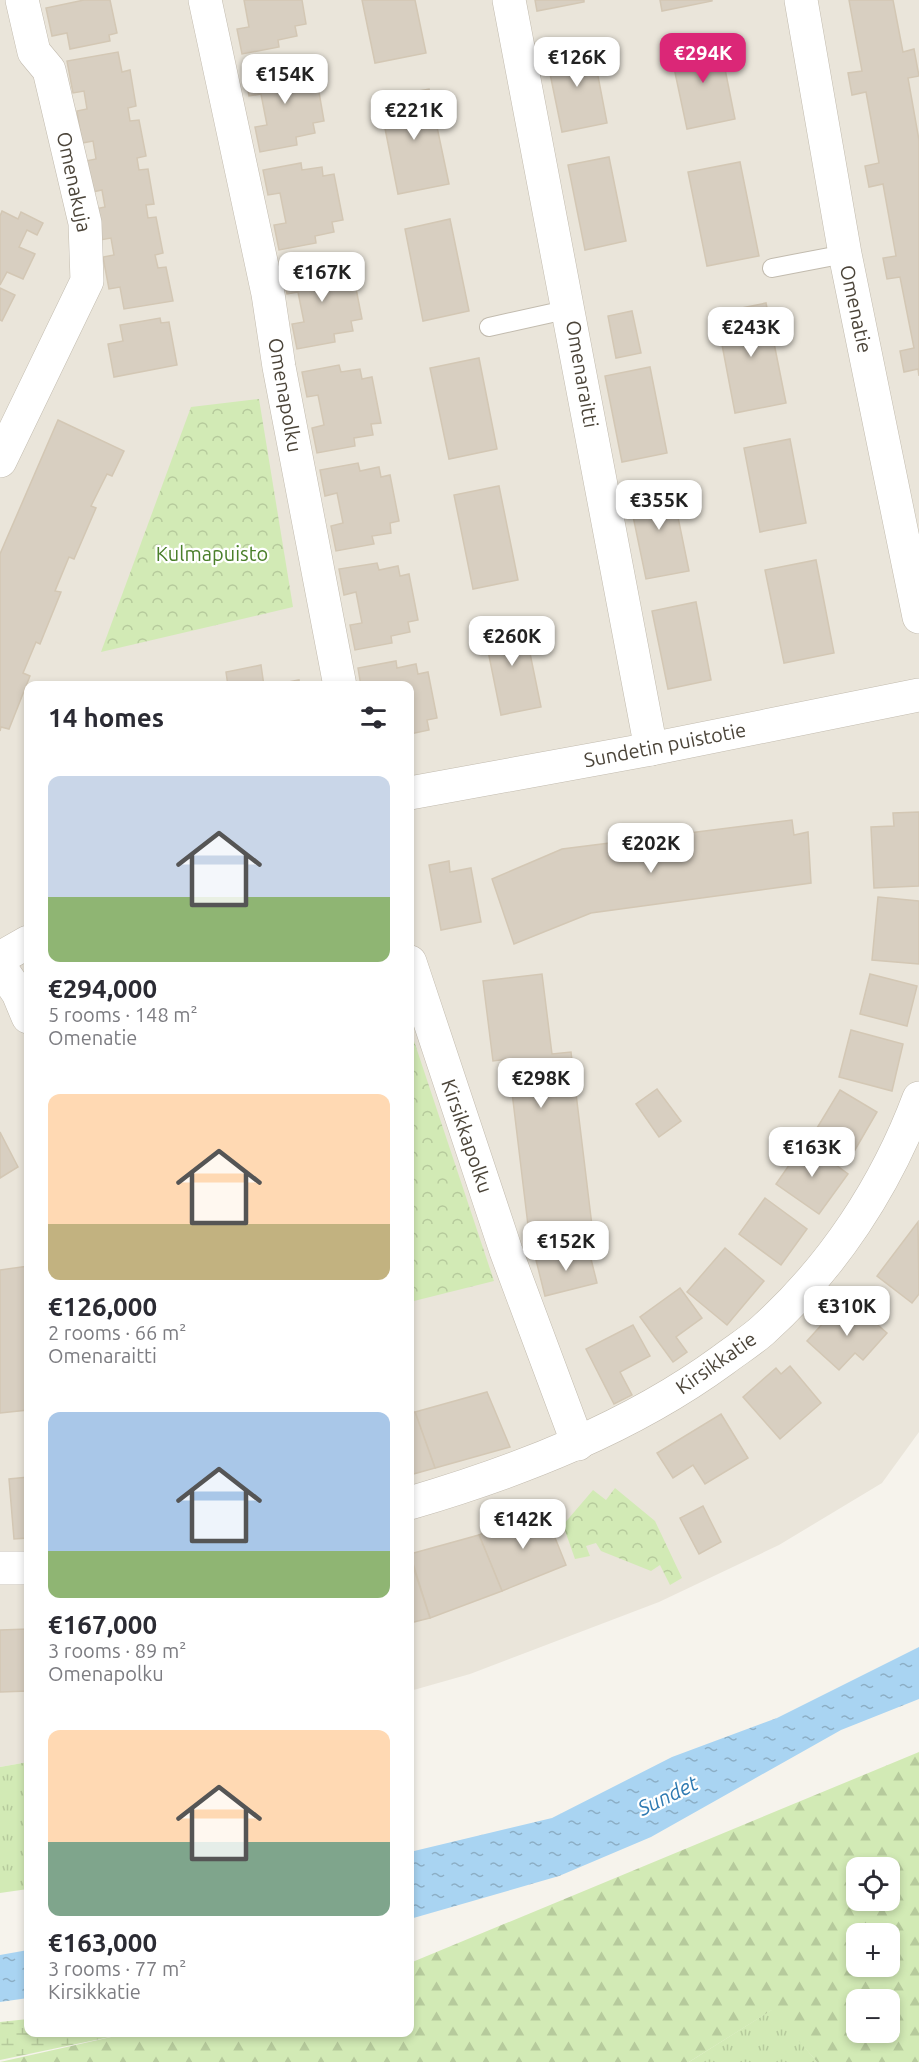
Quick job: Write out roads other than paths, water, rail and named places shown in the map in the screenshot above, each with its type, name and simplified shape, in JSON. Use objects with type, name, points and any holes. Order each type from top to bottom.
[{"type":"street","name":"Omenakuja","points":[[0,461],[87,281],[85,223],[49,70],[34,52],[22,0]]},
{"type":"street","name":"Omenapolku","points":[[205,0],[267,294],[339,681]]},
{"type":"street","name":"Omenaraitti","points":[[509,0],[570,309],[651,749]]},
{"type":"street","name":"Omenatie","points":[[801,0],[845,254],[919,617]]},
{"type":"street","name":"Sundetin puistotie","points":[[414,792],[651,749],[919,695]]},
{"type":"street","points":[[0,958],[24,944]]},
{"type":"street","points":[[0,967],[18,993],[24,1007]]},
{"type":"street","name":"Kirsikkapolku","points":[[414,975],[506,1251],[578,1444]]},
{"type":"street","name":"Kirsikkatie","points":[[414,1502],[449,1492],[578,1444],[690,1384],[761,1332],[796,1299],[832,1257],[866,1206],[907,1130],[919,1098]]},
{"type":"street","points":[[0,1568],[24,1568]]},
{"type":"lane","points":[[772,268],[845,254]]},
{"type":"lane","points":[[489,327],[570,309]]},
{"type":"water","name":"Sundet","points":[[919,1647],[919,1699],[841,1730],[651,1837],[559,1876],[414,1918],[414,1851],[552,1818],[672,1757],[777,1718]]},
{"type":"water","points":[[24,1951],[24,1999],[0,2002],[0,1955]]},
{"type":"park label","name":"Kulmapuisto","points":[[212,554]]}]
